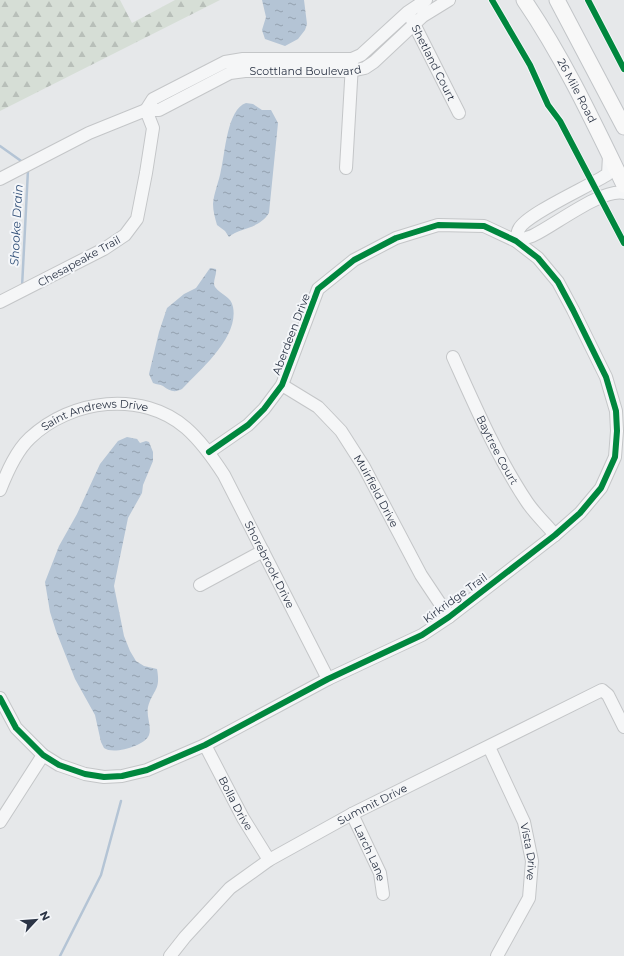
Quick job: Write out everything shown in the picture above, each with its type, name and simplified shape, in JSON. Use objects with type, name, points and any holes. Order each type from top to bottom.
[{"type":"main road","name":"26 Mile Road","points":[[524,0],[537,19],[574,87],[624,185]]},
{"type":"main road","points":[[556,0],[624,127]]},
{"type":"main road","points":[[574,87],[595,74]]},
{"type":"street","name":"Scottland Boulevard","points":[[0,178],[89,133],[146,110],[159,110],[244,65],[352,59],[361,55],[408,12],[426,0]]},
{"type":"street","name":"Scottland Boulevard","points":[[146,110],[153,100],[225,62],[244,65],[352,71],[365,68],[374,62],[413,24],[449,0]]},
{"type":"street","name":"Shetland Court","points":[[408,12],[458,113]]},
{"type":"street","points":[[346,168],[352,59]]},
{"type":"street","points":[[173,89],[180,100]]},
{"type":"street","name":"Chesapeake Trail","points":[[0,302],[104,249],[125,235],[137,219],[146,173],[153,128],[146,110]]},
{"type":"street","points":[[609,156],[608,174],[594,184],[529,218],[519,229],[516,241],[534,236],[561,219],[600,198],[616,191],[624,193]]},
{"type":"street","points":[[553,205],[561,219]]},
{"type":"street","name":"Aberdeen Drive","points":[[209,452],[248,425],[264,409],[282,385],[318,289],[354,260],[396,238],[438,224],[484,226],[516,241]]},
{"type":"street","name":"Kirkridge Trail","points":[[43,755],[59,764],[85,774],[104,777],[122,776],[167,763],[206,745],[328,679],[422,635],[449,617],[555,535],[580,513],[601,488],[619,459],[616,411],[606,378],[558,282],[538,258],[516,241]]},
{"type":"street","name":"Baytree Court","points":[[453,357],[475,406],[508,470],[527,503],[555,535]]},
{"type":"street","name":"Muirfield Drive","points":[[282,385],[318,407],[341,430],[364,467],[421,575],[449,617]]},
{"type":"street","name":"Saint Andrews Drive","points":[[0,490],[9,469],[29,439],[45,425],[66,414],[92,406],[122,404],[140,406],[158,412],[185,428],[209,452]]},
{"type":"street","name":"Shorebrook Drive","points":[[209,452],[224,475],[328,679]]},
{"type":"street","points":[[200,585],[263,551]]},
{"type":"street","name":"Summit Drive","points":[[170,956],[185,937],[230,888],[269,860],[352,814],[602,690],[608,695],[624,727]]},
{"type":"street","points":[[0,698],[16,728],[43,755],[0,822]]},
{"type":"street","name":"Bolla Drive","points":[[206,745],[243,818],[269,860]]},
{"type":"street","name":"Vista Drive","points":[[489,747],[524,822],[532,861],[529,898],[497,956]]},
{"type":"street","name":"Larch Lane","points":[[352,814],[380,872],[383,894]]},
{"type":"green space","points":[[0,0],[120,0],[132,23],[175,0],[220,0],[0,111]]},
{"type":"water","points":[[262,0],[304,0],[307,24],[305,30],[298,39],[285,46],[265,39],[262,30],[266,17]]},
{"type":"water","points":[[246,103],[253,104],[262,110],[271,110],[278,123],[269,213],[260,223],[238,231],[229,237],[225,231],[217,225],[213,204],[231,123],[240,107]]},
{"type":"water","points":[[210,268],[216,269],[214,283],[215,287],[232,303],[233,318],[230,330],[225,341],[217,352],[182,389],[177,391],[170,390],[162,385],[153,383],[149,374],[159,332],[167,308],[184,294],[196,288]]},
{"type":"water","points":[[127,437],[137,439],[140,443],[146,441],[149,442],[153,452],[153,461],[143,485],[142,493],[128,518],[114,586],[124,636],[130,651],[136,661],[144,666],[157,669],[158,682],[148,707],[150,729],[149,735],[142,743],[135,746],[121,750],[108,750],[104,748],[101,742],[95,715],[75,679],[56,631],[50,612],[45,582],[59,546],[77,514],[100,464],[118,441]]},
{"type":"waterway","name":"Shooke Drain","points":[[0,146],[24,163]]},
{"type":"waterway","name":"Shooke Drain","points":[[22,287],[28,170]]},
{"type":"waterway","points":[[60,956],[101,875],[121,801]]},
{"type":"cycle path","points":[[492,0],[530,65],[548,105],[560,121],[624,243]]},
{"type":"cycle path","points":[[588,0],[624,69]]},
{"type":"cycle path","points":[[0,698],[16,728],[43,755],[59,765],[85,774],[104,777],[122,776],[147,770],[205,745],[328,679],[422,635],[449,617],[555,535],[580,513],[601,488],[615,457],[617,431],[616,411],[606,377],[573,310],[558,282],[538,258],[516,241],[484,226],[438,225],[396,238],[354,260],[318,289],[282,385],[264,409],[248,425],[209,452]]}]
